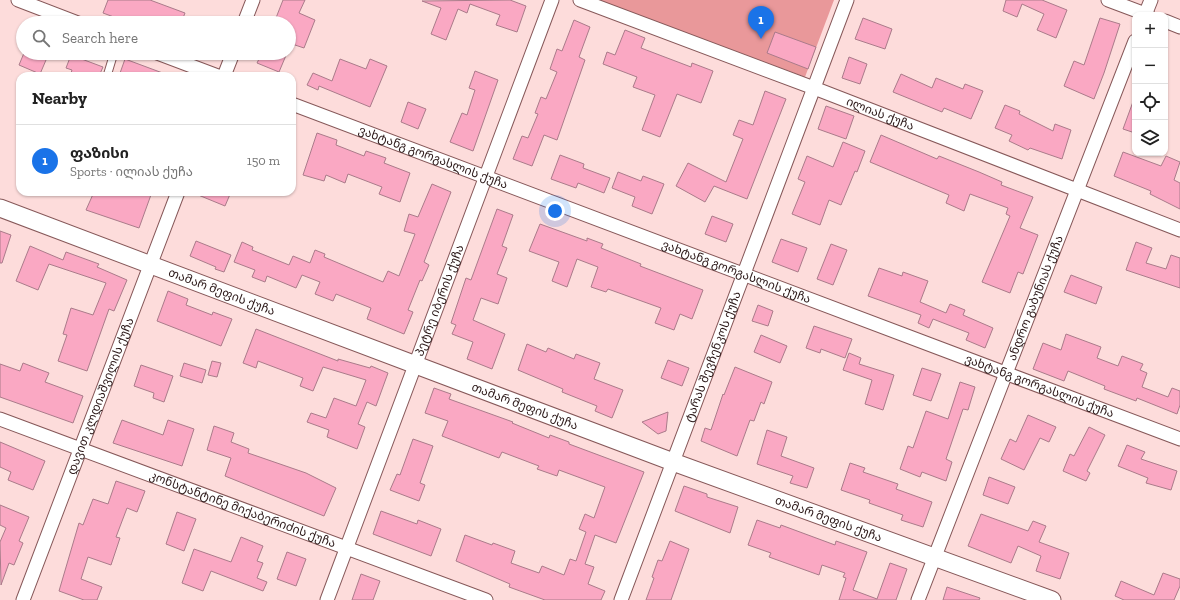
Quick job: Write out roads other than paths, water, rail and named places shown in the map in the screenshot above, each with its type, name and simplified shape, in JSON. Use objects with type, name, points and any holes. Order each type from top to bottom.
[{"type":"street","points":[[18,0],[60,16]]},
{"type":"street","points":[[247,16],[253,0]]},
{"type":"street","name":"პეტრე იბერის ქუჩა","points":[[327,600],[552,0]]},
{"type":"street","name":"ილიას ქუჩა","points":[[580,0],[814,88],[1180,230]]},
{"type":"street","name":"ტარას შევჩენკოს ქუჩა","points":[[621,600],[846,0]]},
{"type":"street","points":[[1108,0],[1138,12]]},
{"type":"street","points":[[1147,12],[1151,0]]},
{"type":"street","points":[[1168,22],[1180,27]]},
{"type":"street","name":"ანდრო გაბუნიას ქუჩა","points":[[918,600],[936,557],[1132,48]]},
{"type":"street","points":[[176,60],[207,72]]},
{"type":"street","points":[[226,72],[230,60]]},
{"type":"street","name":"ვახტანგ გორგასლის ქუჩა","points":[[296,106],[1180,439]]},
{"type":"street","name":"დავით კლდიაშვილის ქუჩა","points":[[23,600],[176,196]]},
{"type":"street","name":"თამარ მეფის ქუჩა","points":[[0,208],[673,462],[1052,600]]},
{"type":"street","name":"კონსტანტინე მიქაბერიძის ქუჩა","points":[[0,419],[486,600]]},
{"type":"lane","points":[[108,72],[112,60]]},
{"type":"place","name":"ფაზისი","points":[[761,39]]}]
